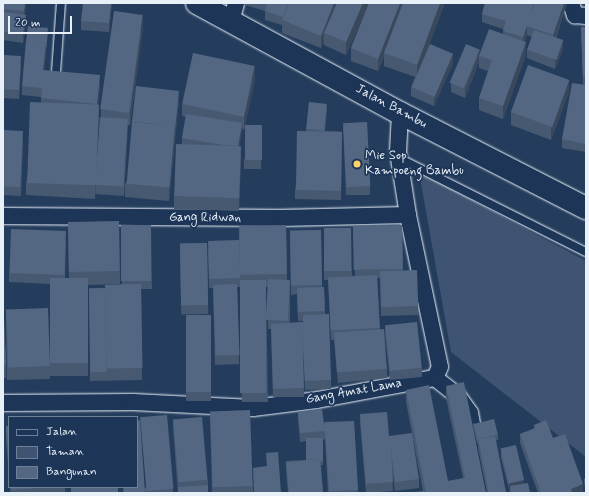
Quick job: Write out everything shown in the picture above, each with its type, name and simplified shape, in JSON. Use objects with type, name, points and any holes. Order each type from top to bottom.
[{"type":"street","name":"Jalan Bambu","points":[[197,3],[233,12],[399,118],[586,208]]},
{"type":"street","points":[[570,3],[575,15],[586,16]]},
{"type":"street","points":[[399,118],[399,155],[408,215],[440,367],[435,378],[458,396],[470,413],[486,493]]},
{"type":"street","name":"Gang Ridwan","points":[[3,216],[280,218],[408,215]]},
{"type":"street","name":"Gang Amat Lama","points":[[3,403],[132,402],[253,408],[317,400],[435,378]]},
{"type":"lane","points":[[56,72],[62,3]]},
{"type":"lane","points":[[399,155],[586,252]]},
{"type":"green space","points":[[419,172],[586,261],[586,457],[451,352]]},
{"type":"building","points":[[3,3],[25,3],[24,11],[3,9]]},
{"type":"building","points":[[83,3],[111,3],[109,23],[81,21]]},
{"type":"building","points":[[267,3],[288,3],[283,17],[265,11]]},
{"type":"building","points":[[289,3],[334,3],[321,36],[282,20]]},
{"type":"building","points":[[337,3],[363,3],[346,42],[324,33]]},
{"type":"building","points":[[369,3],[400,3],[378,59],[351,48]]},
{"type":"building","points":[[403,3],[440,3],[417,65],[384,53]]},
{"type":"building","points":[[485,3],[534,3],[529,18],[535,3],[564,3],[553,35],[527,26],[523,37],[503,31],[506,21],[482,14]]},
{"type":"building","points":[[114,11],[143,15],[129,113],[100,109]]},
{"type":"building","points":[[3,12],[26,15],[23,34],[3,32]]},
{"type":"building","points":[[28,26],[48,28],[46,48],[46,43],[26,42]]},
{"type":"building","points":[[581,27],[586,27],[586,77],[583,77]]},
{"type":"building","points":[[489,29],[526,42],[503,106],[479,98],[492,60],[479,56]]},
{"type":"building","points":[[534,30],[563,40],[556,60],[527,50]]},
{"type":"building","points":[[26,41],[46,43],[43,70],[100,75],[97,104],[41,98],[42,88],[22,86]]},
{"type":"building","points":[[430,44],[453,54],[435,97],[412,87]]},
{"type":"building","points":[[466,44],[480,50],[463,89],[450,83]]},
{"type":"building","points":[[193,53],[255,66],[244,117],[182,104]]},
{"type":"building","points":[[3,55],[21,56],[19,90],[3,89]]},
{"type":"building","points":[[528,65],[569,80],[552,127],[511,112]]},
{"type":"building","points":[[572,83],[586,85],[586,144],[562,139]]},
{"type":"building","points":[[136,86],[179,91],[175,129],[175,126],[132,122]]},
{"type":"building","points":[[30,102],[99,104],[96,185],[27,183]]},
{"type":"building","points":[[309,102],[327,104],[324,131],[306,129]]},
{"type":"building","points":[[186,114],[242,123],[238,146],[182,138]]},
{"type":"building","points":[[100,117],[128,119],[123,187],[95,185]]},
{"type":"building","points":[[132,122],[175,126],[169,188],[127,184]]},
{"type":"building","name":"Mie Sop Kampoeng Bambu","points":[[367,122],[370,186],[346,187],[343,123]]},
{"type":"building","points":[[245,125],[262,125],[262,160],[245,160]]},
{"type":"building","points":[[4,130],[23,131],[20,187],[3,186]]},
{"type":"building","points":[[297,131],[342,132],[341,191],[296,190]]},
{"type":"building","points":[[176,144],[241,146],[239,198],[174,196]]},
{"type":"building","points":[[119,221],[120,271],[69,272],[68,222]]},
{"type":"building","points":[[121,225],[151,225],[151,281],[121,281]]},
{"type":"building","points":[[286,225],[287,274],[240,275],[239,226]]},
{"type":"building","points":[[402,225],[403,269],[354,270],[353,226]]},
{"type":"building","points":[[324,228],[351,228],[351,271],[324,271]]},
{"type":"building","points":[[11,229],[66,231],[64,275],[9,273]]},
{"type":"building","points":[[321,230],[322,285],[291,286],[290,231]]},
{"type":"building","points":[[239,240],[240,278],[209,279],[208,241]]},
{"type":"building","points":[[180,243],[207,243],[208,305],[181,305]]},
{"type":"building","points":[[417,270],[418,306],[381,307],[380,271]]},
{"type":"building","points":[[377,275],[380,328],[331,330],[328,278]]},
{"type":"building","points":[[50,278],[88,278],[88,363],[50,363]]},
{"type":"building","points":[[268,279],[290,280],[288,321],[266,320]]},
{"type":"building","points":[[240,280],[266,280],[266,393],[240,393]]},
{"type":"building","points":[[141,284],[142,368],[106,369],[105,285]]},
{"type":"building","points":[[237,284],[239,355],[215,356],[213,285]]},
{"type":"building","points":[[324,287],[325,311],[298,312],[297,288]]},
{"type":"building","points":[[89,288],[105,288],[106,372],[90,372]]},
{"type":"building","points":[[3,294],[6,365],[3,365]]},
{"type":"building","points":[[48,308],[50,366],[8,367],[6,309]]},
{"type":"building","points":[[329,314],[331,380],[305,381],[302,331],[304,388],[273,389],[271,324],[303,322],[303,315]]},
{"type":"building","points":[[186,315],[211,315],[211,392],[186,392]]},
{"type":"building","points":[[417,322],[422,368],[390,371],[385,325]]},
{"type":"building","points":[[384,329],[387,369],[337,372],[334,332]]},
{"type":"building","points":[[464,382],[486,493],[426,493],[406,390],[429,385],[448,481],[465,478],[446,386]]},
{"type":"building","points":[[322,409],[324,424],[325,422],[354,421],[358,490],[329,491],[325,431],[300,433],[298,412]]},
{"type":"building","points":[[250,410],[253,486],[213,487],[210,411]]},
{"type":"building","points":[[387,412],[389,436],[412,433],[419,479],[395,482],[391,448],[393,482],[366,484],[360,414]]},
{"type":"building","points":[[167,415],[173,489],[147,491],[140,417]]},
{"type":"building","points":[[202,417],[207,480],[179,482],[173,420]]},
{"type":"building","points":[[494,419],[498,435],[477,440],[474,424]]},
{"type":"building","points":[[140,420],[145,493],[124,493],[124,488],[138,488],[138,421]]},
{"type":"building","points":[[546,420],[553,438],[565,434],[583,484],[571,489],[572,493],[541,493],[520,434],[535,428],[534,425]]},
{"type":"building","points":[[6,426],[8,426],[8,451]]},
{"type":"building","points":[[495,436],[506,493],[489,493],[478,439]]},
{"type":"building","points":[[306,438],[323,438],[323,461],[320,461],[320,459],[306,460]]},
{"type":"building","points":[[516,445],[524,480],[509,484],[500,449]]},
{"type":"building","points":[[278,452],[281,493],[254,493],[253,468],[267,466],[266,453]]},
{"type":"building","points":[[320,459],[323,493],[289,493],[286,462]]},
{"type":"building","points":[[528,483],[530,493],[511,493],[510,486]]},
{"type":"building","points":[[208,485],[208,493],[178,493],[178,487]]},
{"type":"building","points":[[11,488],[40,488],[11,490]]},
{"type":"building","points":[[71,488],[118,488],[118,493],[71,493]]},
{"type":"building","points":[[424,491],[424,493],[407,493]]},
{"type":"place","name":"Mie Sop Kampoeng Bambu","points":[[357,164]]}]
